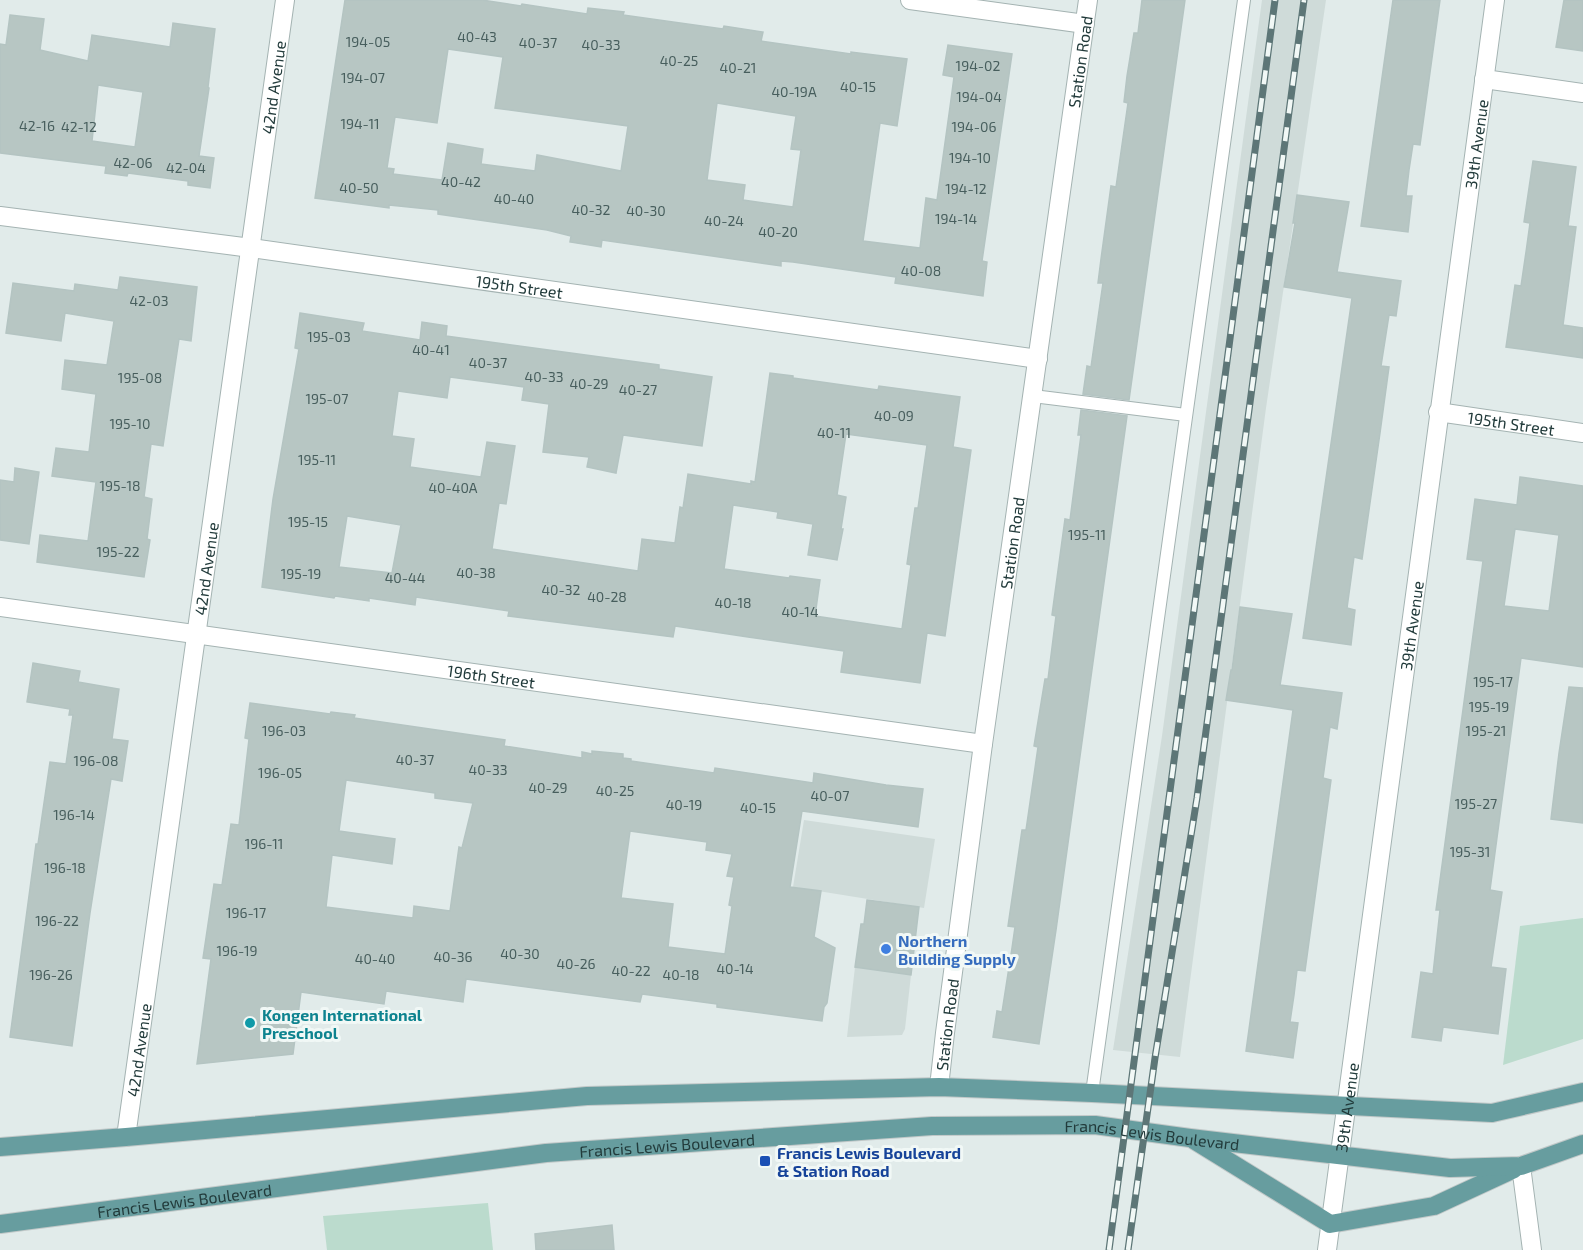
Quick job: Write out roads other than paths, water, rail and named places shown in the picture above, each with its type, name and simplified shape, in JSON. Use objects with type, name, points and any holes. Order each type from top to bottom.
[{"type":"main road","name":"Francis Lewis Boulevard","points":[[0,1147],[587,1096],[939,1087],[1492,1113],[1583,1092]]},
{"type":"main road","name":"Francis Lewis Boulevard","points":[[0,1224],[558,1152],[932,1126],[1095,1125],[1450,1167],[1521,1166],[1583,1144]]},
{"type":"main road","points":[[1190,1138],[1330,1224],[1434,1206],[1521,1166]]},
{"type":"street","name":"42nd Avenue","points":[[126,1137],[285,0]]},
{"type":"street","points":[[910,0],[1085,24]]},
{"type":"street","name":"Station Road","points":[[939,1087],[983,744],[1088,0]]},
{"type":"street","name":"39th Avenue","points":[[1327,1250],[1494,0]]},
{"type":"street","points":[[1484,79],[1583,93]]},
{"type":"street","name":"195th Street","points":[[0,216],[1038,359]]},
{"type":"street","name":"195th Street","points":[[1438,412],[1583,433]]},
{"type":"street","name":"196th Street","points":[[0,607],[983,744]]},
{"type":"street","points":[[1521,1166],[1532,1250]]},
{"type":"lane","points":[[1092,1093],[1244,0]]},
{"type":"lane","points":[[1033,396],[1186,415]]},
{"type":"railway","points":[[1109,1250],[1275,0]]},
{"type":"railway","points":[[1128,1250],[1155,1058],[1197,798],[1304,0]]},
{"type":"place","name":"Northern Building Supply","points":[[886,949]]},
{"type":"place","name":"Kongen International Preschool","points":[[250,1023]]},
{"type":"place","name":"Francis Lewis Boulevard & Station Road","points":[[765,1161]]}]
